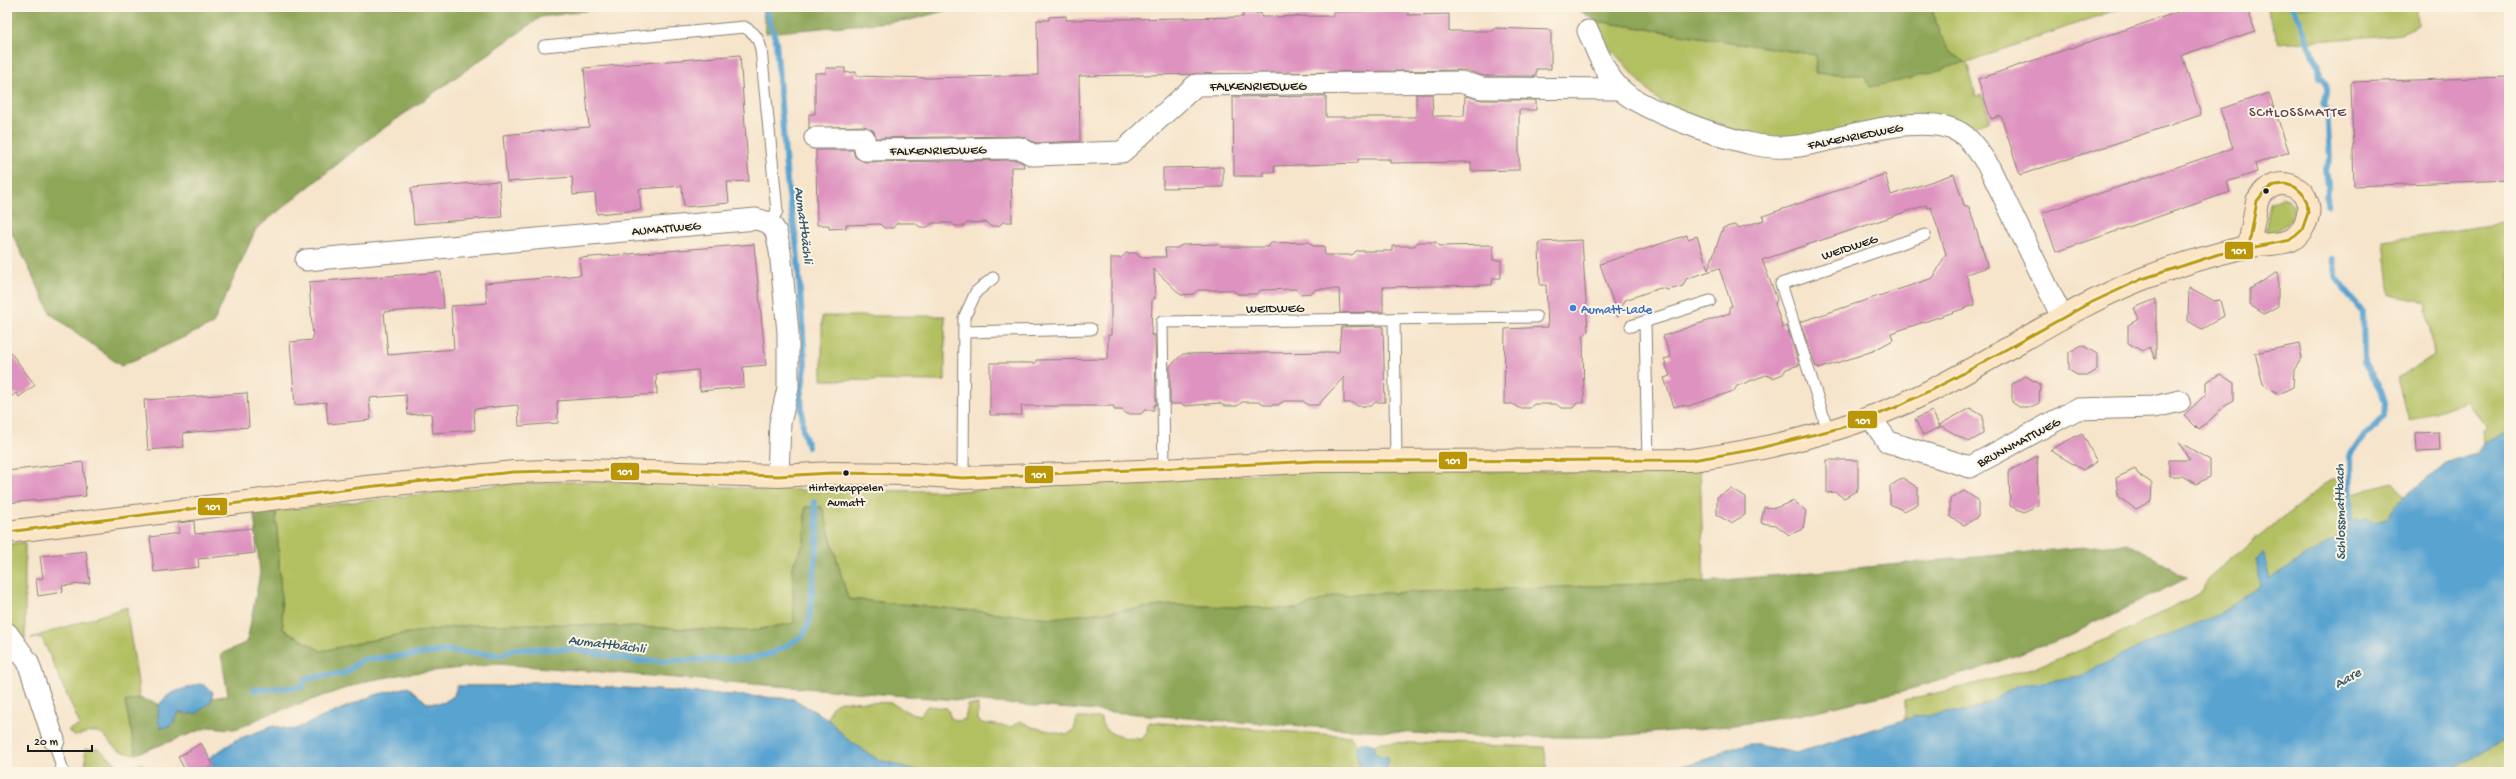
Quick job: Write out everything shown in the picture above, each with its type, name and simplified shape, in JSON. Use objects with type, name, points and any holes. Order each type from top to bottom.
[{"type":"street","name":"FALKENRIEDWEG","points":[[1588,31],[1606,71],[1620,89],[1662,113],[1733,139],[1763,145],[1798,146],[1889,126],[1911,125],[1931,125],[1954,130],[1964,135],[1976,148],[1989,167],[2062,317]]},
{"type":"street","name":"FALKENRIEDWEG","points":[[815,138],[864,138],[865,150],[1020,148],[1033,155],[1122,152],[1196,85],[1460,82],[1482,88],[1620,89]]},
{"type":"street","name":"AUMATTWEG","points":[[306,260],[756,219],[770,222]]},
{"type":"street","points":[[770,222],[776,232],[780,251],[788,332],[788,388],[780,423],[778,476]]},
{"type":"street","points":[[7,532],[337,491],[514,472],[584,470],[778,476],[832,473],[910,474],[963,478],[1164,470],[1317,461],[1396,460],[1648,462],[1692,460],[1751,452],[1828,431],[1870,417],[1925,394],[2062,317],[2122,287],[2171,268],[2249,246]]},
{"type":"street","name":"BRUNNMATTWEG","points":[[1870,417],[1888,442],[1970,467],[2077,409],[2154,407],[2180,401]]},
{"type":"street","points":[[7,633],[28,662],[54,740]]},
{"type":"lane","points":[[544,46],[744,27],[754,33],[759,39],[761,49],[777,211],[770,222]]},
{"type":"lane","name":"WEIDWEG","points":[[1828,431],[1781,284],[1926,235]]},
{"type":"lane","points":[[963,478],[964,318],[970,300],[983,284],[993,278]]},
{"type":"lane","points":[[1631,326],[1645,323],[1710,301]]},
{"type":"lane","name":"WEIDWEG","points":[[1164,470],[1162,322],[1536,317]]},
{"type":"lane","points":[[1394,319],[1396,460]]},
{"type":"lane","points":[[1645,323],[1648,462]]},
{"type":"lane","points":[[964,332],[1091,329]]},
{"type":"lane","points":[[54,740],[63,772]]},
{"type":"green space","points":[[7,7],[612,7],[541,17],[370,138],[256,229],[213,324],[121,366],[51,314],[7,223]]},
{"type":"green space","points":[[762,7],[959,7],[910,20],[766,33]]},
{"type":"green space","points":[[1574,7],[1931,7],[1940,34],[1950,52],[1966,62],[1912,78],[1870,87],[1864,75],[1815,73],[1816,55],[1596,21]]},
{"type":"green space","points":[[1931,7],[2124,7],[1967,62],[1976,96],[1982,95],[1990,120],[1972,128],[1948,118],[1800,139],[1764,139],[1674,110],[1653,96],[1599,36],[1596,21],[1816,55],[1815,73],[1864,75],[1966,62],[1950,52],[1940,34]]},
{"type":"green space","points":[[2266,7],[2417,7],[2418,26],[2402,34],[2279,44]]},
{"type":"green space","points":[[2282,197],[2290,202],[2293,208],[2291,220],[2279,229],[2265,234],[2270,203]]},
{"type":"green space","points":[[2509,222],[2509,772],[1631,772],[1693,764],[1714,757],[1729,748],[1752,744],[1796,753],[1905,721],[1905,700],[2006,676],[2066,656],[2136,626],[2203,591],[2206,580],[2216,571],[2330,480],[2337,478],[2354,493],[2393,483],[2404,498],[2445,463],[2477,453],[2484,442],[2483,431],[2487,429],[2467,400],[2409,422],[2398,378],[2434,355],[2426,302],[2390,295],[2384,241]]},
{"type":"green space","points":[[822,316],[945,316],[945,381],[822,380]]},
{"type":"green space","points":[[1700,469],[1704,582],[1336,595],[1297,609],[1171,605],[1051,618],[848,599],[822,507],[805,507],[804,543],[792,567],[795,623],[750,631],[550,624],[469,625],[402,634],[321,651],[283,629],[276,511],[509,484],[600,481],[800,490],[957,491],[1321,470],[1653,472]]},
{"type":"green space","points":[[805,507],[822,507],[848,599],[1051,618],[1171,605],[1297,609],[1336,595],[1704,582],[2128,543],[2187,578],[2066,637],[1976,670],[1903,691],[1798,715],[1729,726],[1604,737],[1475,737],[1238,722],[498,664],[404,674],[367,681],[264,716],[244,726],[234,729],[209,727],[136,754],[125,702],[139,698],[159,704],[158,712],[174,724],[179,712],[188,715],[213,698],[228,695],[221,654],[247,642],[260,573],[254,512],[276,511],[283,629],[321,651],[402,634],[469,625],[550,624],[750,631],[794,623],[792,567],[804,543]]},
{"type":"green space","points":[[25,542],[25,638],[20,639],[7,622],[7,544]]},
{"type":"green space","points":[[127,607],[139,698],[125,702],[136,754],[127,753],[115,747],[101,733],[90,732],[74,736],[68,730],[80,725],[42,638],[31,638]]},
{"type":"green space","points":[[532,682],[793,699],[828,719],[831,708],[840,701],[891,703],[910,713],[921,715],[927,706],[947,708],[951,718],[958,721],[965,719],[968,705],[978,705],[978,719],[981,723],[1011,727],[1020,721],[1032,727],[1067,735],[1074,730],[1077,718],[1101,718],[1105,729],[1110,733],[1136,739],[1142,739],[1147,732],[1148,722],[1351,736],[1358,745],[1362,741],[1374,745],[1381,742],[1544,747],[1548,772],[200,772],[213,765],[209,758],[236,740],[273,726],[293,730],[372,696],[408,687],[427,703],[443,703],[454,696],[457,686],[509,686]]},
{"type":"green space","points":[[85,749],[99,749],[123,769],[143,763],[148,772],[86,772]]},
{"type":"water","name":"Aare","points":[[2509,431],[2509,743],[2501,742],[2448,772],[1631,772],[1693,764],[1714,757],[1729,748],[1752,744],[1796,753],[1916,716],[1973,710],[2018,686],[2079,676],[2141,646],[2217,615],[2260,585],[2255,559],[2263,553],[2270,578],[2341,535],[2358,518],[2361,520],[2365,517],[2373,522],[2389,517],[2396,504],[2445,463],[2477,453],[2484,442]]},
{"type":"water","points":[[532,682],[793,699],[828,719],[847,739],[877,759],[923,772],[200,772],[213,765],[209,758],[236,740],[273,726],[293,730],[372,696],[408,687],[427,703],[443,703],[454,696],[457,686],[509,686]]},
{"type":"water","points":[[199,684],[204,685],[213,692],[211,702],[196,714],[179,712],[169,727],[161,728],[158,721],[158,713],[159,706],[163,700],[167,696],[179,690]]},
{"type":"water","points":[[1362,741],[1374,745],[1375,754],[1388,757],[1389,761],[1385,772],[1362,772],[1357,758],[1358,745]]},
{"type":"building","points":[[2179,7],[2247,7],[2255,31],[2182,55],[2201,115],[2020,175],[2001,116],[1991,119],[1978,79],[2181,11]]},
{"type":"building","points":[[1408,10],[1408,15],[1449,14],[1449,31],[1493,31],[1493,28],[1551,30],[1551,69],[1536,69],[1536,76],[1484,76],[1465,70],[1079,76],[1080,141],[1036,143],[1020,136],[876,138],[874,131],[864,126],[809,128],[809,114],[815,114],[815,73],[826,73],[826,68],[845,68],[845,73],[856,72],[856,76],[930,78],[1038,75],[1037,20],[1049,20],[1049,17],[1066,16],[1066,20],[1243,17],[1243,13],[1261,13],[1261,17],[1333,16],[1333,12]]},
{"type":"building","points":[[740,55],[749,181],[727,182],[729,203],[684,207],[682,186],[639,189],[641,210],[597,214],[595,193],[573,195],[572,177],[507,182],[503,135],[589,127],[584,68]]},
{"type":"building","points":[[2509,77],[2509,180],[2354,186],[2351,82]]},
{"type":"building","points":[[2269,93],[2289,152],[2255,164],[2257,172],[2227,182],[2230,192],[2056,252],[2042,213],[2233,148],[2220,109]]},
{"type":"building","points":[[1416,94],[1432,94],[1433,116],[1464,116],[1465,96],[1482,100],[1536,100],[1536,110],[1519,110],[1519,170],[1471,171],[1471,162],[1390,163],[1390,159],[1358,159],[1358,163],[1274,166],[1275,172],[1263,172],[1263,176],[1234,176],[1233,97],[1326,96],[1326,117],[1416,117]]},
{"type":"building","points":[[816,150],[853,150],[855,157],[865,162],[1017,160],[1023,163],[1024,167],[1011,167],[1012,222],[1003,222],[999,226],[990,226],[986,222],[967,223],[964,226],[955,226],[951,223],[932,223],[928,227],[920,227],[915,223],[897,223],[893,228],[884,228],[880,224],[846,225],[846,228],[829,229],[829,225],[817,225]]},
{"type":"building","points":[[1223,167],[1223,187],[1163,188],[1163,168]]},
{"type":"building","points":[[1885,174],[1891,195],[1954,174],[1964,205],[1969,207],[1988,267],[1966,274],[1975,305],[1891,333],[1893,340],[1873,351],[1819,369],[1818,366],[1816,367],[1800,322],[1933,278],[1946,254],[1931,207],[1927,208],[1926,205],[1762,260],[1777,299],[1775,304],[1783,328],[1787,326],[1799,365],[1786,369],[1783,374],[1773,378],[1766,375],[1737,386],[1734,391],[1688,406],[1681,405],[1674,407],[1664,378],[1670,376],[1664,359],[1671,357],[1663,336],[1730,313],[1729,307],[1732,306],[1719,268],[1686,279],[1683,286],[1669,290],[1660,288],[1625,300],[1618,317],[1600,264],[1687,235],[1688,239],[1697,236],[1708,270],[1723,228],[1734,225],[1739,228],[1764,220],[1763,216]]},
{"type":"building","points":[[499,181],[502,217],[414,224],[411,188]]},
{"type":"building","points":[[1582,240],[1588,331],[1583,336],[1584,403],[1577,403],[1573,408],[1561,408],[1556,404],[1534,404],[1530,408],[1518,408],[1513,404],[1504,404],[1505,329],[1548,327],[1546,285],[1540,285],[1539,242]]},
{"type":"building","points":[[1309,242],[1313,246],[1324,246],[1325,255],[1352,255],[1356,251],[1392,251],[1392,246],[1414,246],[1418,242],[1436,242],[1440,246],[1493,245],[1493,260],[1501,260],[1501,278],[1493,278],[1492,285],[1383,287],[1383,312],[1340,313],[1339,289],[1316,289],[1312,293],[1300,294],[1296,289],[1261,290],[1256,294],[1238,294],[1232,290],[1198,290],[1193,294],[1181,295],[1154,269],[1155,299],[1152,299],[1151,335],[1155,335],[1156,405],[1154,405],[1154,410],[1145,410],[1141,414],[1127,414],[1122,410],[1114,410],[1114,406],[1021,406],[1022,415],[990,415],[990,363],[1036,363],[1036,360],[1108,359],[1108,335],[1111,335],[1111,258],[1121,258],[1126,253],[1136,253],[1140,257],[1166,257],[1165,248],[1177,248],[1182,245],[1218,244],[1222,247],[1268,247],[1271,243]]},
{"type":"building","points":[[754,244],[766,365],[743,367],[744,387],[700,391],[698,370],[656,374],[657,394],[557,401],[558,423],[519,426],[518,405],[474,409],[475,430],[433,433],[431,413],[408,415],[406,395],[369,398],[371,420],[328,424],[326,402],[295,405],[290,342],[313,340],[309,282],[441,272],[444,308],[384,312],[388,355],[454,349],[451,306],[487,303],[485,283],[581,275],[579,258]]},
{"type":"building","points":[[2278,272],[2278,306],[2264,314],[2250,305],[2250,289]]},
{"type":"building","points":[[2189,287],[2214,301],[2220,300],[2224,316],[2202,329],[2188,321]]},
{"type":"building","points":[[2156,299],[2155,359],[2150,347],[2142,351],[2128,343],[2128,325],[2139,319],[2134,308]]},
{"type":"building","points":[[1383,326],[1385,402],[1376,402],[1371,406],[1357,406],[1354,403],[1344,403],[1344,377],[1318,405],[1308,405],[1303,401],[1284,401],[1278,405],[1266,405],[1260,402],[1242,402],[1237,406],[1225,406],[1219,403],[1186,406],[1181,404],[1170,404],[1170,366],[1183,354],[1339,352],[1341,327]]},
{"type":"building","points":[[2299,344],[2302,358],[2294,370],[2293,387],[2279,394],[2263,384],[2255,353]]},
{"type":"building","points":[[2082,345],[2097,354],[2097,370],[2089,375],[2077,375],[2069,370],[2069,352]]},
{"type":"building","points":[[7,348],[35,385],[19,397],[16,393],[7,400]]},
{"type":"building","points":[[2220,374],[2234,383],[2234,401],[2225,406],[2199,430],[2184,415],[2206,394],[2206,382]]},
{"type":"building","points":[[2026,376],[2040,385],[2039,403],[2031,407],[2019,407],[2012,402],[2012,384]]},
{"type":"building","points":[[247,393],[249,427],[183,433],[184,447],[148,450],[144,400]]},
{"type":"building","points":[[1970,408],[1983,416],[1983,434],[1969,442],[1939,425]]},
{"type":"building","points":[[1932,411],[1940,427],[1923,435],[1915,419]]},
{"type":"building","points":[[2439,432],[2440,451],[2417,452],[2416,433]]},
{"type":"building","points":[[2082,433],[2097,462],[2083,470],[2050,450]]},
{"type":"building","points":[[2179,442],[2210,460],[2210,477],[2196,484],[2182,476],[2169,476],[2169,460],[2189,460]]},
{"type":"building","points":[[2037,456],[2038,505],[2024,512],[2010,506],[2009,471]]},
{"type":"building","points":[[1827,460],[1858,460],[1858,490],[1844,498],[1835,492],[1827,493]]},
{"type":"building","points":[[83,462],[86,496],[7,503],[7,471]]},
{"type":"building","points":[[2135,469],[2138,474],[2152,483],[2151,501],[2136,509],[2118,497],[2116,478]]},
{"type":"building","points":[[1903,478],[1918,488],[1918,504],[1904,511],[1890,504],[1890,486]]},
{"type":"building","points":[[1731,489],[1745,497],[1745,515],[1731,523],[1717,515],[1717,497]]},
{"type":"building","points":[[1964,491],[1978,500],[1978,517],[1964,525],[1950,517],[1950,499]]},
{"type":"building","points":[[1794,501],[1806,511],[1803,529],[1789,535],[1776,525],[1761,523],[1764,507],[1775,508]]},
{"type":"building","points":[[194,521],[195,534],[252,528],[255,553],[198,559],[199,567],[154,572],[150,537],[179,533],[178,523]]},
{"type":"building","points":[[86,551],[90,583],[62,586],[63,592],[38,596],[36,579],[43,578],[40,556]]},
{"type":"building","points":[[201,743],[213,765],[200,772],[186,772],[178,757]]},
{"type":"waterway","name":"Aumattbächli","points":[[765,7],[776,41],[787,181],[797,247],[805,364],[801,395],[803,430],[808,447]]},
{"type":"waterway","name":"Schlossmattbach","points":[[2292,7],[2303,27],[2317,63],[2319,78],[2327,87],[2324,105],[2327,110],[2330,158],[2326,168],[2328,186],[2327,205]]},
{"type":"waterway","name":"Schlossmattbach","points":[[2333,259],[2337,280],[2363,312],[2364,363],[2381,390],[2385,403],[2384,416],[2353,449],[2350,456],[2351,534]]},
{"type":"waterway","name":"Aumattbächli","points":[[254,690],[301,687],[307,678],[345,673],[362,660],[448,651],[501,655],[514,649],[574,649],[639,661],[748,659],[773,653],[803,636],[809,622],[818,531],[814,502]]},
{"type":"transit line","name":"101","points":[[7,532],[366,487],[514,472],[584,470],[778,476],[832,473],[910,474],[963,478],[1317,461],[1692,460],[1752,450],[1840,428],[1897,407],[1951,380],[2086,305],[2142,279],[2219,254],[2291,240],[2302,230],[2308,213],[2307,202],[2302,193],[2295,187],[2285,184],[2275,185],[2265,191],[2257,201],[2249,246]]},
{"type":"place","name":"Aumatt-Lade","points":[[1573,308]]},
{"type":"place","name":"Hinterkappelen Aumatt","points":[[846,473]]},
{"type":"district","name":"SCHLOSSMATTE","points":[[2298,111]]}]
